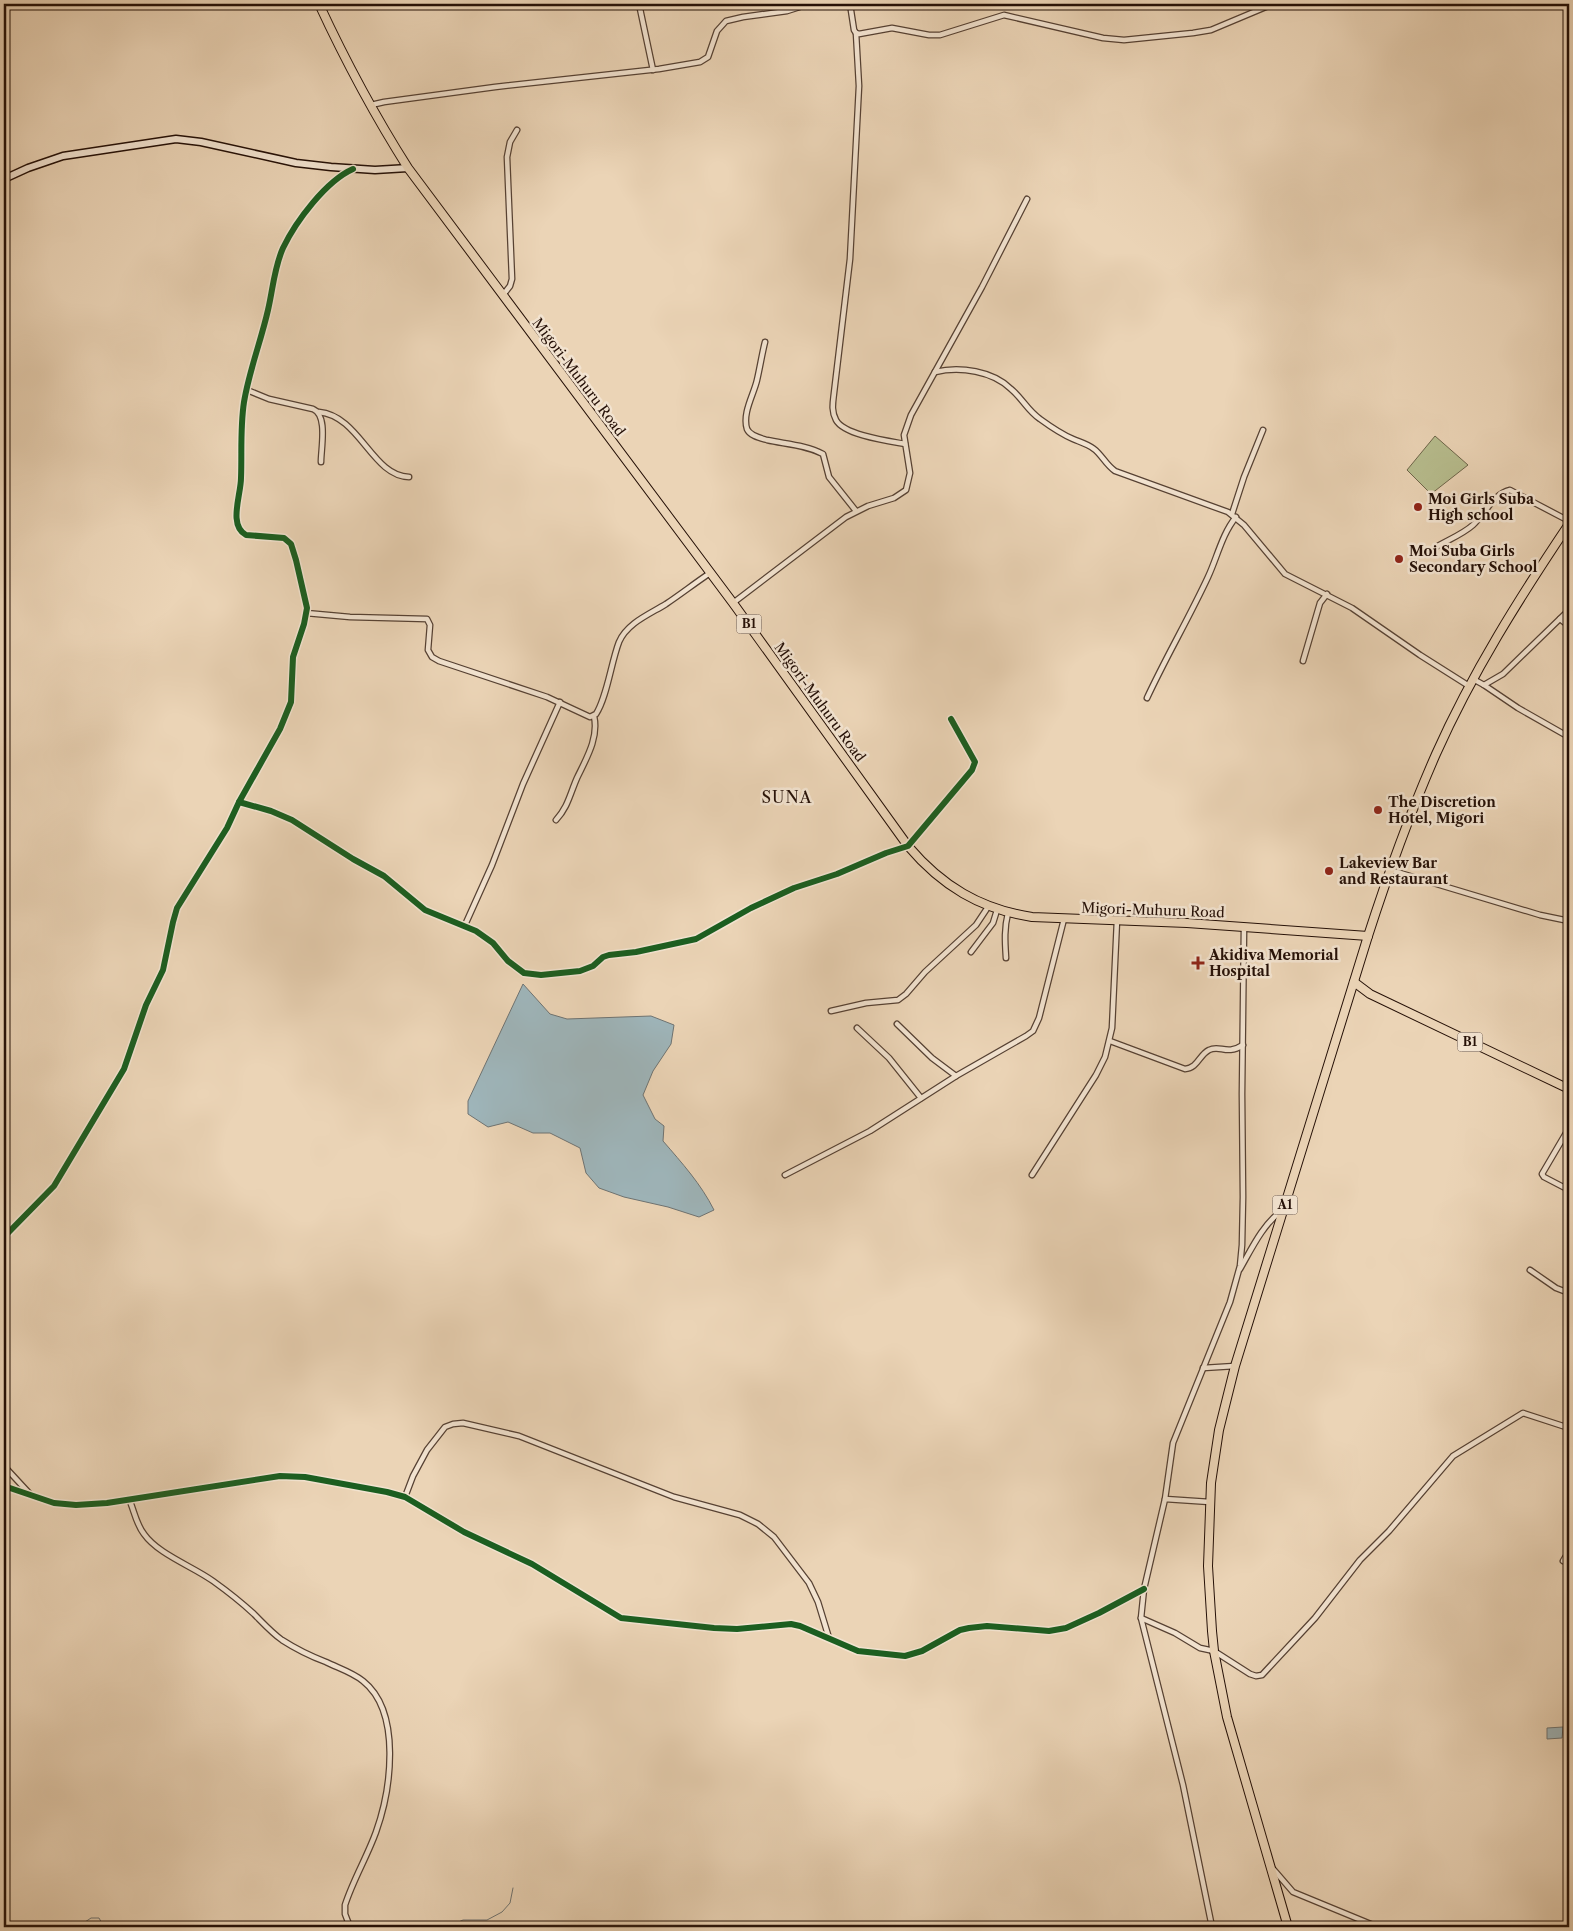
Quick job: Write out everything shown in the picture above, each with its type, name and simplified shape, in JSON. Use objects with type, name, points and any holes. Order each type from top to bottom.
[{"type":"highway","name":"Migori-Muhuru Road","points":[[319,4],[371,105],[408,168],[733,603],[908,846],[936,876],[949,886],[988,907],[1008,913],[1064,919],[1244,927],[1368,936]]},
{"type":"highway","name":"A1","points":[[1288,1927],[1227,1717],[1214,1651],[1208,1566],[1210,1502],[1217,1439],[1235,1366],[1390,870],[1436,752],[1471,683],[1516,606],[1569,522]]},
{"type":"highway","name":"B1","points":[[1354,982],[1370,994],[1569,1089]]},
{"type":"highway","name":"B1","points":[[1351,992],[1370,994]]},
{"type":"main road","points":[[4,179],[28,168],[63,156],[176,139],[201,142],[296,163],[352,169],[408,168]]},
{"type":"street","points":[[639,4],[653,70]]},
{"type":"street","points":[[371,105],[392,100],[495,87],[653,70],[704,61],[710,52],[719,26],[726,21],[787,11],[809,4]]},
{"type":"street","points":[[850,4],[856,33],[860,86],[850,259],[833,412],[837,422],[842,426],[864,435],[905,444]]},
{"type":"street","points":[[856,33],[863,34],[892,28],[929,35],[940,35],[1004,15],[1103,38],[1124,40],[1193,34],[1211,30],[1272,4]]},
{"type":"street","points":[[503,295],[510,286],[512,279],[507,157],[510,142],[517,130]]},
{"type":"street","points":[[4,1237],[54,1186],[124,1069],[146,1005],[163,970],[177,908],[190,885],[217,846],[288,714],[292,693],[293,657],[306,613],[302,585],[291,544],[282,537],[246,535],[240,530],[237,522],[241,477],[241,428],[251,367],[269,309],[277,266],[283,248],[298,224],[325,189],[342,174],[352,169]]},
{"type":"street","points":[[733,603],[856,511],[894,498],[906,490],[910,473],[904,435],[910,415],[985,281],[1027,199]]},
{"type":"street","points":[[765,342],[749,405],[748,430],[752,434],[765,439],[823,454],[829,477],[856,511]]},
{"type":"street","points":[[935,372],[964,370],[999,379],[1013,390],[1038,418],[1064,435],[1094,448],[1115,471],[1215,506],[1234,516],[1285,574],[1352,608],[1420,655],[1471,683],[1484,685],[1518,708],[1569,737]]},
{"type":"street","points":[[247,390],[269,399],[307,407],[338,418],[393,473],[399,476],[409,476]]},
{"type":"street","points":[[318,412],[322,420],[321,462]]},
{"type":"street","points":[[1147,698],[1203,588],[1229,528],[1244,477],[1263,430]]},
{"type":"street","points":[[1436,547],[1473,525],[1492,501],[1507,490],[1513,490],[1569,522]]},
{"type":"street","points":[[556,820],[566,807],[577,778],[586,762],[596,731],[594,716],[601,704],[619,642],[624,634],[642,618],[710,573]]},
{"type":"street","points":[[1303,661],[1320,603],[1327,594]]},
{"type":"street","points":[[1484,685],[1503,674],[1569,610]]},
{"type":"street","points":[[306,613],[350,618],[427,619],[430,625],[428,650],[434,658],[453,666],[526,689],[560,702],[586,716],[594,716]]},
{"type":"street","points":[[1560,619],[1569,626]]},
{"type":"street","points":[[465,925],[492,866],[524,780],[560,702]]},
{"type":"street","points":[[239,802],[271,811],[292,820],[353,859],[384,876],[425,910],[465,925],[487,938],[508,961],[524,973],[541,975],[580,971],[593,966],[606,956],[636,952],[696,939],[750,908],[794,888],[837,874],[886,853],[908,846],[972,770],[975,762],[950,719]]},
{"type":"street","points":[[1390,870],[1540,915],[1569,921]]},
{"type":"street","points":[[831,1011],[866,1003],[898,1000],[976,925],[988,907]]},
{"type":"street","points":[[971,952],[993,923],[998,910]]},
{"type":"street","points":[[1006,958],[1004,938],[1008,913]]},
{"type":"street","points":[[785,1175],[870,1132],[956,1076],[1033,1031],[1040,1018],[1064,919]]},
{"type":"street","points":[[1032,1175],[1096,1075],[1110,1041],[1116,981],[1118,920]]},
{"type":"street","points":[[1212,1927],[1180,1771],[1142,1618],[1144,1589],[1165,1499],[1174,1443],[1202,1368],[1230,1302],[1238,1273],[1242,1245],[1244,1197],[1244,927]]},
{"type":"street","points":[[897,1024],[932,1058],[956,1076]]},
{"type":"street","points":[[857,1028],[888,1058],[921,1098]]},
{"type":"street","points":[[1110,1041],[1185,1070],[1195,1066],[1206,1051],[1211,1049],[1232,1051],[1243,1057]]},
{"type":"street","points":[[1232,1051],[1243,1045]]},
{"type":"street","points":[[1569,1128],[1542,1174],[1544,1178],[1569,1190]]},
{"type":"street","points":[[1238,1273],[1262,1230],[1283,1209]]},
{"type":"street","points":[[1530,1270],[1556,1288],[1569,1293]]},
{"type":"street","points":[[1202,1368],[1235,1366]]},
{"type":"street","points":[[1142,1618],[1175,1633],[1200,1648],[1214,1651],[1250,1674],[1262,1675],[1314,1618],[1360,1560],[1389,1530],[1456,1452],[1494,1432],[1523,1413],[1569,1428]]},
{"type":"street","points":[[405,1497],[413,1476],[427,1450],[445,1427],[463,1423],[519,1436],[674,1497],[740,1515],[758,1524],[774,1537],[809,1582],[818,1602],[829,1638]]},
{"type":"street","points":[[4,1466],[30,1494]]},
{"type":"street","points":[[4,1486],[67,1506],[129,1499],[256,1479],[292,1476],[388,1492],[405,1497],[464,1532],[532,1564],[621,1618],[737,1629],[791,1624],[806,1627],[858,1651],[905,1656],[922,1651],[960,1630],[969,1628],[1000,1626],[1049,1631],[1066,1628],[1144,1589]]},
{"type":"street","points":[[129,1499],[144,1536],[157,1547],[202,1573],[225,1589],[280,1639],[309,1655],[358,1677],[368,1685],[377,1699],[387,1724],[389,1738],[384,1803],[376,1831],[345,1905],[350,1927]]},
{"type":"street","points":[[1165,1499],[1210,1502]]},
{"type":"street","points":[[1563,1561],[1569,1550]]},
{"type":"street","points":[[1271,1867],[1293,1892],[1378,1927]]},
{"type":"green space","points":[[1435,436],[1468,465],[1431,494],[1407,470]]},
{"type":"water","points":[[523,984],[550,1014],[567,1019],[651,1016],[674,1025],[671,1044],[653,1071],[643,1095],[655,1119],[664,1126],[663,1141],[697,1183],[714,1210],[699,1217],[668,1207],[624,1197],[599,1188],[586,1173],[580,1148],[550,1133],[533,1133],[508,1122],[488,1127],[468,1114],[468,1101]]},
{"type":"water","points":[[1563,1727],[1562,1738],[1547,1739],[1547,1728]]},
{"type":"waterway","points":[[424,1927],[452,1925],[463,1920],[487,1920],[502,1912],[510,1903],[513,1888]]},
{"type":"waterway","points":[[81,1927],[82,1924],[91,1918],[99,1918],[104,1927]]},
{"type":"cycle path","points":[[4,1237],[54,1186],[124,1069],[146,1005],[163,970],[177,908],[227,828],[239,802],[280,729],[291,702],[293,657],[304,624],[307,608],[291,544],[284,538],[246,535],[238,524],[237,509],[241,478],[244,402],[283,248],[304,214],[322,192],[353,169]]},
{"type":"cycle path","points":[[239,802],[271,811],[292,820],[353,859],[384,876],[425,910],[476,931],[493,943],[508,961],[524,973],[541,975],[580,971],[593,966],[603,957],[609,955],[636,952],[696,939],[751,908],[794,888],[837,874],[886,853],[908,846],[972,770],[975,762],[951,719]]},
{"type":"cycle path","points":[[4,1486],[54,1503],[76,1505],[107,1503],[280,1476],[305,1477],[387,1492],[405,1497],[464,1532],[532,1564],[621,1618],[737,1629],[791,1624],[800,1626],[858,1651],[905,1656],[922,1651],[960,1630],[969,1628],[987,1626],[1049,1631],[1066,1628],[1144,1589]]},
{"type":"place","name":"Moi Girls Suba High school","points":[[1418,507]]},
{"type":"place","name":"Moi Suba Girls Secondary School","points":[[1399,559]]},
{"type":"place","name":"The Discretion Hotel, Migori","points":[[1378,810]]},
{"type":"place","name":"Lakeview Bar and Restaurant","points":[[1329,871]]},
{"type":"place","name":"Akidiva Memorial Hospital","points":[[1198,963]]},
{"type":"district","name":"SUNA","points":[[787,797]]}]
